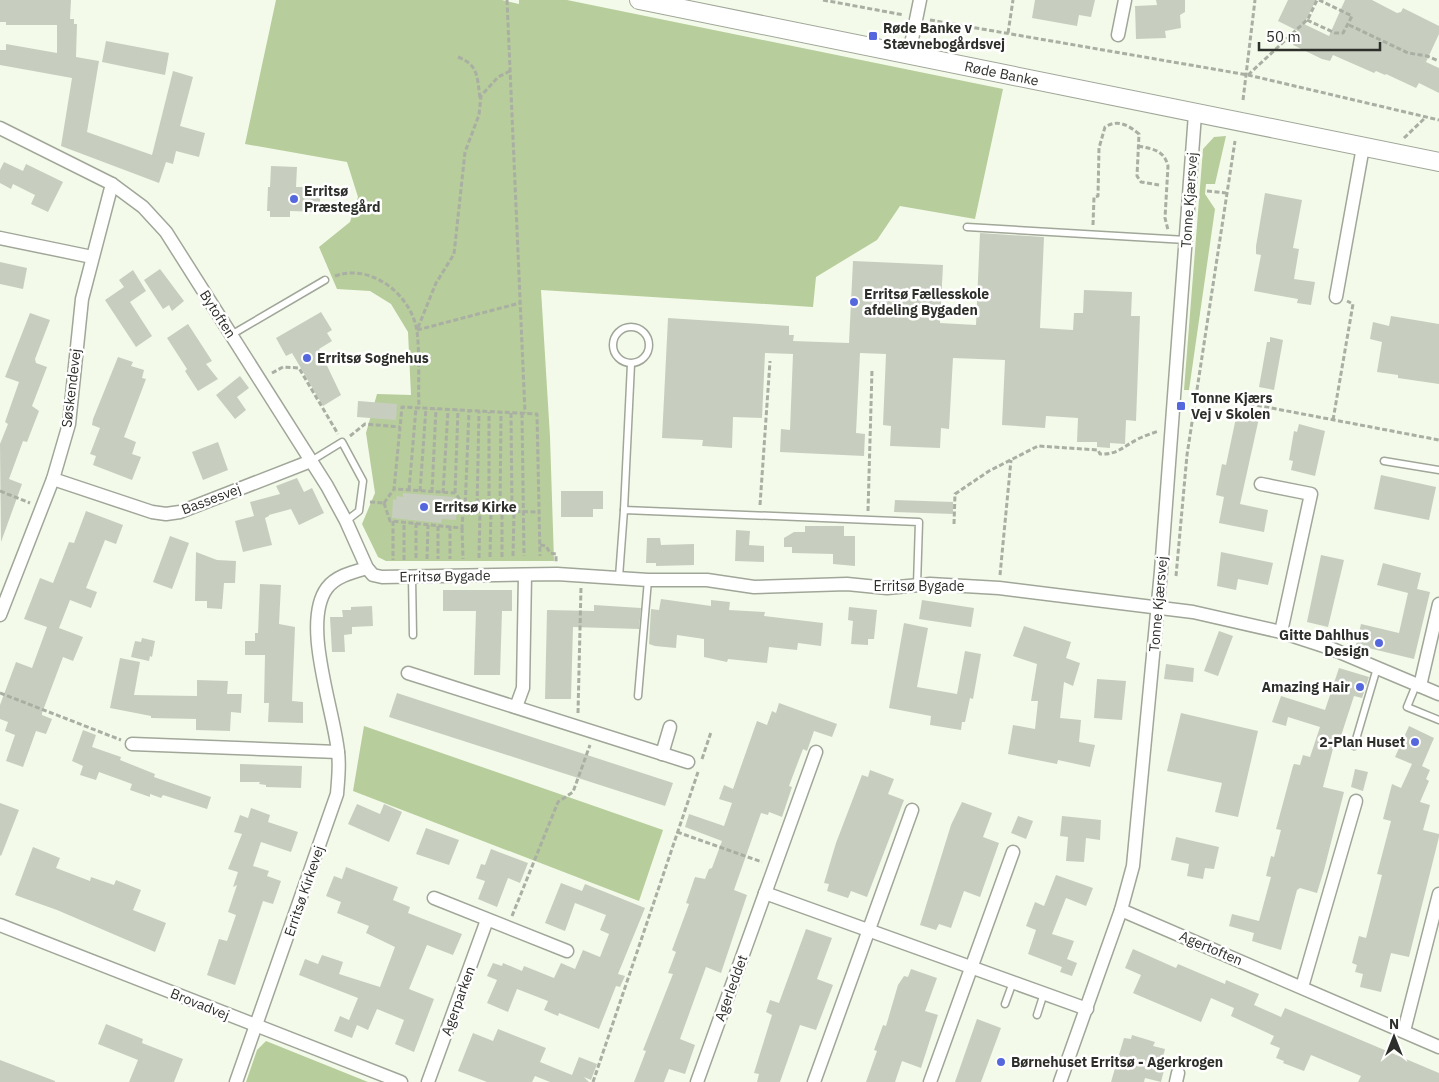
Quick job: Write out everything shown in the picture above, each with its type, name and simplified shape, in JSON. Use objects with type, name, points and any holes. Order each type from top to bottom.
[{"type":"street","name":"Røde Banke","points":[[639,0],[1439,162]]},
{"type":"street","points":[[909,54],[920,0]]},
{"type":"street","points":[[1118,35],[1125,0]]},
{"type":"street","name":"Tonne Kjærsvej","points":[[1060,1082],[1121,910],[1133,866],[1139,822],[1158,608],[1195,114]]},
{"type":"street","name":"Bytoften","points":[[0,128],[112,184],[142,207],[166,232],[287,420],[346,521],[367,568]]},
{"type":"street","points":[[1336,297],[1364,147]]},
{"type":"street","name":"Søskendevej","points":[[0,615],[53,479],[69,424],[82,299],[112,184]]},
{"type":"street","points":[[0,238],[92,257]]},
{"type":"street","name":"Bassesvej","points":[[53,479],[152,512],[166,514],[180,512],[310,461]]},
{"type":"street","points":[[1261,484],[1311,494],[1281,632]]},
{"type":"street","name":"Erritsø Bygade","points":[[367,568],[373,575],[382,577],[556,574],[648,580],[707,580],[754,587],[847,584],[887,588],[930,584],[999,588],[1193,612],[1281,632],[1330,648],[1439,694]]},
{"type":"street","name":"Erritsø Kirkevej","points":[[236,1082],[337,794],[338,752],[316,631],[316,618],[326,589],[333,581],[349,573],[367,568]]},
{"type":"street","points":[[516,707],[523,688],[525,575]]},
{"type":"street","points":[[1418,685],[1439,604]]},
{"type":"street","points":[[408,673],[688,762]]},
{"type":"street","points":[[662,754],[670,726]]},
{"type":"street","points":[[132,744],[338,752]]},
{"type":"street","name":"Agerleddet","points":[[697,1082],[816,752]]},
{"type":"street","points":[[1302,987],[1356,801]]},
{"type":"street","points":[[814,1082],[912,810]]},
{"type":"street","points":[[930,1082],[1013,852]]},
{"type":"street","points":[[765,893],[1087,1009]]},
{"type":"street","points":[[1404,1031],[1439,894]]},
{"type":"street","points":[[434,898],[567,951]]},
{"type":"street","name":"Agertoften","points":[[1121,910],[1439,1047]]},
{"type":"street","name":"Agerparken","points":[[428,1082],[488,920]]},
{"type":"street","name":"Brovadvej","points":[[0,925],[401,1082]]},
{"type":"lane","points":[[967,228],[1186,240]]},
{"type":"lane","points":[[231,335],[325,280]]},
{"type":"lane","points":[[626,327],[636,327],[645,332],[649,340],[649,349],[646,356],[639,362],[631,364],[621,360],[614,352],[612,342],[617,332],[626,327]]},
{"type":"lane","points":[[619,577],[631,364]]},
{"type":"lane","points":[[310,461],[342,442],[363,481],[359,511],[346,521]]},
{"type":"lane","points":[[1384,461],[1439,470]]},
{"type":"lane","points":[[624,510],[919,522],[917,585]]},
{"type":"lane","points":[[412,577],[414,635]]},
{"type":"lane","points":[[638,696],[648,580]]},
{"type":"lane","points":[[1354,746],[1377,668]]},
{"type":"lane","points":[[1418,685],[1408,707],[1439,720]]},
{"type":"lane","points":[[1006,1004],[1013,982]]},
{"type":"lane","points":[[1037,1015],[1044,993]]},
{"type":"path","points":[[508,0],[520,304],[524,556]]},
{"type":"path","points":[[823,0],[916,18],[1248,75],[1439,120]]},
{"type":"path","points":[[1008,33],[1013,0]]},
{"type":"path","points":[[1243,100],[1248,75],[1255,0]]},
{"type":"path","points":[[1248,75],[1307,20],[1318,0],[1352,16],[1349,25],[1343,33],[1335,34],[1307,20]]},
{"type":"path","points":[[1349,25],[1408,53],[1426,56],[1439,61]]},
{"type":"path","points":[[458,57],[469,61],[476,71],[480,104]]},
{"type":"path","points":[[416,330],[436,283],[454,254],[465,152],[479,115],[481,96],[498,77],[510,71]]},
{"type":"path","points":[[1389,152],[1426,117]]},
{"type":"path","points":[[1093,234],[1094,197],[1098,196],[1101,133],[1105,127],[1112,123],[1121,123],[1139,134],[1137,176],[1141,182],[1159,185]]},
{"type":"path","points":[[1172,581],[1177,573],[1187,456],[1198,394],[1226,192],[1235,141]]},
{"type":"path","points":[[1138,146],[1158,150],[1166,158],[1168,166],[1165,218],[1171,239]]},
{"type":"path","points":[[1207,192],[1226,192]]},
{"type":"path","points":[[325,280],[346,272],[375,276],[394,289],[407,306],[416,330],[417,408],[409,490]]},
{"type":"path","points":[[1333,420],[1353,304],[1336,297]]},
{"type":"path","points":[[416,330],[520,304]]},
{"type":"path","points":[[760,515],[770,361]]},
{"type":"path","points":[[283,367],[299,368],[342,442],[365,424],[400,427]]},
{"type":"path","points":[[868,520],[872,370]]},
{"type":"path","points":[[1198,394],[1439,440]]},
{"type":"path","points":[[384,503],[394,489],[402,407],[536,414],[540,556]]},
{"type":"path","points":[[420,491],[426,408]]},
{"type":"path","points":[[432,492],[436,409]]},
{"type":"path","points":[[443,493],[448,410]]},
{"type":"path","points":[[458,410],[455,493],[460,499],[464,510]]},
{"type":"path","points":[[462,559],[469,411]]},
{"type":"path","points":[[479,411],[479,558]]},
{"type":"path","points":[[490,412],[490,557]]},
{"type":"path","points":[[501,412],[502,557]]},
{"type":"path","points":[[511,413],[513,556]]},
{"type":"path","points":[[954,524],[955,494],[1011,459],[1038,446],[1098,450],[1100,454],[1107,454],[1121,451],[1149,434],[1160,431],[1172,432]]},
{"type":"path","points":[[999,588],[1011,459]]},
{"type":"path","points":[[394,489],[455,493]]},
{"type":"path","points":[[0,492],[42,507]]},
{"type":"path","points":[[371,502],[384,503]]},
{"type":"path","points":[[384,503],[390,521],[462,528]]},
{"type":"path","points":[[464,510],[540,512]]},
{"type":"path","points":[[393,521],[393,560]]},
{"type":"path","points":[[404,522],[404,560]]},
{"type":"path","points":[[416,524],[416,560]]},
{"type":"path","points":[[427,560],[428,524]]},
{"type":"path","points":[[438,526],[438,559]]},
{"type":"path","points":[[450,526],[450,559]]},
{"type":"path","points":[[540,546],[546,546],[550,553],[556,554],[556,574]]},
{"type":"path","points":[[575,726],[579,710],[581,575]]},
{"type":"path","points":[[0,693],[132,744]]},
{"type":"path","points":[[507,928],[558,802],[573,792],[594,732]]},
{"type":"path","points":[[593,1082],[711,732]]},
{"type":"path","points":[[677,832],[775,867]]},
{"type":"green space","points":[[276,0],[502,0],[519,4],[519,0],[567,0],[1003,89],[975,219],[900,206],[877,240],[816,277],[813,307],[541,290],[550,437],[554,561],[386,561],[378,557],[362,524],[375,493],[366,433],[377,394],[411,395],[408,332],[391,304],[370,291],[337,289],[319,247],[350,222],[358,197],[347,162],[245,144]]},
{"type":"green space","points":[[1226,136],[1215,184],[1206,184],[1205,194],[1215,209],[1189,390],[1184,390],[1203,149],[1214,137]]},
{"type":"green space","points":[[364,726],[663,830],[639,901],[353,791]]},
{"type":"green space","points":[[266,1041],[368,1082],[246,1082],[257,1050]]},
{"type":"building","points":[[0,0],[71,0],[70,19],[74,19],[74,24],[77,24],[76,57],[99,61],[87,132],[152,155],[173,71],[193,77],[180,126],[205,133],[199,157],[176,151],[173,164],[166,162],[159,183],[61,146],[72,78],[0,65],[0,50],[6,50],[6,44],[57,53],[57,25],[6,25],[6,22],[0,22]]},
{"type":"building","points":[[1035,0],[1095,0],[1091,17],[1079,15],[1077,26],[1032,18]]},
{"type":"building","points":[[1156,0],[1185,0],[1185,12],[1180,15],[1181,28],[1165,31],[1166,38],[1136,39],[1135,6],[1157,5]]},
{"type":"building","points":[[1288,0],[1316,0],[1304,24],[1329,36],[1345,0],[1372,0],[1397,13],[1401,12],[1403,8],[1439,26],[1439,34],[1426,62],[1439,68],[1439,93],[1419,83],[1416,88],[1386,74],[1376,71],[1374,73],[1333,55],[1330,61],[1322,59],[1293,45],[1300,32],[1278,21]]},
{"type":"building","points":[[106,41],[169,53],[165,75],[102,62]]},
{"type":"building","points":[[4,162],[23,171],[26,164],[63,182],[48,212],[31,204],[35,195],[13,184],[11,189],[0,183],[0,170]]},
{"type":"building","name":"Erritsø Præstegård","points":[[271,166],[297,167],[296,187],[320,187],[320,212],[290,211],[290,217],[270,217],[270,211],[267,211]]},
{"type":"building","points":[[1265,193],[1302,200],[1293,248],[1299,249],[1294,279],[1315,282],[1311,305],[1297,303],[1298,299],[1254,291],[1261,255],[1256,254],[1256,246]]},
{"type":"building","name":"Erritsø Fællesskole afdeling Bygaden","points":[[980,233],[1044,237],[1040,328],[1073,330],[1074,313],[1083,313],[1084,290],[1132,292],[1131,316],[1140,316],[1136,421],[1126,420],[1125,444],[1110,443],[1110,448],[1097,447],[1097,442],[1077,442],[1078,418],[1046,416],[1045,428],[1002,425],[1005,360],[953,358],[949,429],[941,428],[940,448],[890,446],[891,426],[883,425],[886,354],[860,353],[856,433],[865,434],[864,456],[780,452],[781,429],[790,430],[793,354],[765,353],[762,418],[733,417],[732,448],[702,446],[703,440],[662,438],[668,318],[789,326],[789,335],[794,335],[793,341],[849,343],[853,261],[943,265],[940,323],[976,325]]},
{"type":"building","points":[[0,262],[27,268],[23,289],[0,284]]},
{"type":"building","points":[[160,269],[184,301],[172,311],[169,305],[163,309],[144,280]]},
{"type":"building","points":[[133,270],[146,291],[130,302],[152,336],[136,347],[105,300],[124,287],[119,280]]},
{"type":"building","name":"Erritsø Sognehus","points":[[321,312],[332,330],[327,333],[332,341],[319,349],[341,395],[323,406],[292,353],[286,356],[276,338]]},
{"type":"building","points":[[30,313],[50,320],[35,359],[36,363],[47,367],[32,406],[39,411],[27,442],[23,441],[9,479],[22,484],[1,542],[0,444],[8,424],[5,422],[19,382],[5,377]]},
{"type":"building","points":[[1391,316],[1439,324],[1439,384],[1398,378],[1398,375],[1377,372],[1382,342],[1370,339],[1373,322],[1389,326]]},
{"type":"building","points":[[188,324],[212,361],[206,364],[218,379],[198,391],[185,371],[187,369],[167,338]]},
{"type":"building","points":[[1270,337],[1283,340],[1274,390],[1259,387],[1267,342],[1270,342]]},
{"type":"building","points":[[118,357],[133,362],[131,366],[144,370],[142,378],[146,379],[124,437],[136,442],[132,454],[141,457],[132,480],[93,465],[96,456],[90,454],[100,428],[92,425],[93,419]]},
{"type":"building","points":[[240,376],[249,388],[237,397],[246,410],[235,419],[216,395]]},
{"type":"building","points":[[358,401],[397,404],[396,420],[357,417]]},
{"type":"building","points":[[1237,413],[1259,418],[1240,504],[1268,510],[1264,532],[1219,523],[1224,497],[1216,495],[1222,464],[1226,465]]},
{"type":"building","points":[[1299,424],[1325,431],[1315,476],[1291,470],[1293,461],[1289,460],[1294,431],[1297,432]]},
{"type":"building","points":[[218,442],[228,470],[203,480],[192,452]]},
{"type":"building","points":[[1381,475],[1436,487],[1429,520],[1374,509]]},
{"type":"building","points":[[297,478],[304,492],[312,488],[324,513],[299,525],[291,509],[269,515],[265,518],[272,545],[243,552],[235,521],[254,516],[250,502],[280,494],[276,486]]},
{"type":"building","points":[[561,491],[603,491],[603,509],[593,509],[593,517],[561,517]]},
{"type":"building","name":"Erritsø Kirke","points":[[403,493],[454,497],[454,501],[457,501],[456,520],[442,519],[441,523],[392,518],[393,499],[396,500],[397,496],[403,497]]},
{"type":"building","points":[[895,500],[953,502],[953,514],[894,512]]},
{"type":"building","points":[[86,511],[123,525],[116,544],[105,540],[86,588],[97,592],[91,608],[70,600],[59,628],[83,637],[73,661],[63,657],[42,713],[42,715],[52,719],[46,734],[36,731],[23,767],[6,761],[15,735],[5,731],[8,722],[0,719],[0,705],[16,662],[32,668],[47,627],[24,619],[40,578],[53,583],[69,542],[74,543]]},
{"type":"building","points":[[805,526],[844,526],[844,536],[855,536],[855,566],[833,564],[833,554],[792,553],[792,547],[784,547],[784,538],[794,532],[805,532]]},
{"type":"building","points":[[736,530],[750,531],[749,545],[764,546],[764,562],[735,561]]},
{"type":"building","points":[[170,536],[189,543],[172,589],[153,582]]},
{"type":"building","points":[[647,538],[660,538],[661,545],[694,544],[694,565],[656,566],[656,563],[646,563]]},
{"type":"building","points":[[196,552],[217,560],[236,561],[235,583],[224,583],[222,609],[207,608],[207,601],[195,601]]},
{"type":"building","points":[[1221,552],[1273,563],[1268,585],[1238,579],[1236,590],[1217,586]]},
{"type":"building","points":[[1321,555],[1344,560],[1328,627],[1307,622]]},
{"type":"building","points":[[1383,563],[1421,573],[1417,589],[1430,592],[1414,659],[1356,645],[1361,624],[1399,633],[1408,593],[1377,585]]},
{"type":"building","points":[[260,584],[281,585],[279,624],[295,627],[292,701],[303,702],[303,723],[268,722],[269,703],[264,703],[265,655],[245,655],[245,641],[255,641],[255,633],[258,633]]},
{"type":"building","points":[[443,590],[512,590],[512,611],[502,611],[500,675],[474,675],[476,611],[443,611]]},
{"type":"building","points":[[661,599],[711,606],[711,600],[730,602],[729,610],[765,612],[764,616],[823,623],[821,646],[798,643],[797,650],[769,647],[767,663],[728,659],[727,662],[704,657],[704,639],[677,635],[676,648],[655,646],[649,644],[651,609],[659,610]]},
{"type":"building","points":[[922,600],[974,608],[971,627],[919,619]]},
{"type":"building","points":[[594,605],[641,608],[639,629],[573,627],[571,699],[545,699],[547,610],[594,611]]},
{"type":"building","points":[[372,606],[373,626],[352,627],[352,634],[344,635],[345,652],[332,652],[330,617],[343,617],[342,610],[351,610],[351,607]]},
{"type":"building","points":[[849,607],[877,610],[874,639],[868,639],[868,645],[851,644],[853,621],[848,620]]},
{"type":"building","points":[[904,623],[928,628],[917,687],[957,694],[965,651],[981,654],[973,699],[970,698],[965,722],[962,722],[961,730],[930,725],[931,716],[889,708]]},
{"type":"building","points":[[1024,626],[1071,642],[1066,658],[1080,663],[1073,686],[1064,682],[1060,718],[1081,720],[1079,742],[1095,745],[1090,767],[1058,760],[1057,764],[1008,754],[1013,725],[1035,729],[1038,701],[1031,701],[1037,664],[1013,656]]},
{"type":"building","points":[[1219,631],[1233,636],[1218,676],[1204,671]]},
{"type":"building","points":[[142,638],[155,641],[152,657],[150,656],[149,661],[131,657],[135,641],[141,642]]},
{"type":"building","points":[[120,658],[140,662],[134,695],[197,696],[197,680],[228,681],[227,694],[242,694],[241,713],[231,712],[230,731],[196,730],[196,719],[151,718],[151,716],[110,708]]},
{"type":"building","points":[[1166,664],[1194,668],[1193,682],[1164,679]]},
{"type":"building","points":[[1339,668],[1369,677],[1362,698],[1354,696],[1339,742],[1335,741],[1323,787],[1344,792],[1317,893],[1300,888],[1297,890],[1281,950],[1252,941],[1254,933],[1229,926],[1232,914],[1259,921],[1271,877],[1266,876],[1271,856],[1274,857],[1281,830],[1276,829],[1293,766],[1294,764],[1300,765],[1303,755],[1310,757],[1320,727],[1288,717],[1286,726],[1272,722],[1281,696],[1325,710]]},
{"type":"building","points":[[1097,679],[1126,681],[1122,720],[1094,718]]},
{"type":"building","points":[[397,693],[673,783],[665,806],[389,717]]},
{"type":"building","points":[[779,703],[837,724],[832,737],[814,731],[807,751],[803,749],[789,786],[792,787],[782,817],[769,812],[768,815],[761,813],[734,890],[747,895],[721,973],[706,967],[680,1039],[695,1045],[685,1074],[669,1069],[664,1082],[634,1082],[646,1051],[643,1050],[673,974],[668,973],[676,952],[672,950],[689,904],[686,903],[695,877],[705,879],[709,869],[712,868],[722,841],[685,827],[689,814],[724,826],[732,803],[719,799],[724,785],[733,789],[757,721],[767,725],[772,711],[776,713]]},
{"type":"building","points":[[1181,713],[1258,731],[1238,817],[1215,812],[1222,783],[1167,771]]},
{"type":"building","points":[[1409,726],[1434,738],[1422,766],[1430,770],[1426,779],[1429,781],[1420,802],[1430,805],[1423,830],[1439,834],[1439,837],[1409,957],[1391,953],[1381,992],[1360,987],[1363,974],[1355,972],[1357,965],[1352,963],[1359,936],[1366,938],[1382,875],[1377,874],[1391,821],[1383,819],[1392,784],[1401,788],[1412,764],[1395,757]]},
{"type":"building","points":[[83,730],[96,735],[92,747],[121,757],[120,760],[155,774],[154,777],[211,797],[207,809],[163,795],[161,798],[150,794],[150,797],[130,790],[132,784],[99,772],[96,780],[80,775],[83,766],[72,761]]},
{"type":"building","points":[[240,764],[302,766],[301,788],[266,787],[266,785],[259,784],[260,782],[240,782]]},
{"type":"building","points":[[1355,769],[1368,772],[1363,791],[1351,787]]},
{"type":"building","points":[[870,770],[894,779],[888,794],[904,800],[867,897],[851,891],[848,898],[827,891],[829,884],[824,883],[836,843],[862,775],[868,777]]},
{"type":"building","points":[[962,802],[992,813],[983,837],[999,843],[980,897],[964,891],[951,928],[939,924],[936,930],[920,925],[951,825]]},
{"type":"building","points":[[0,803],[19,810],[1,856],[0,855]]},
{"type":"building","points":[[357,804],[380,814],[384,804],[402,812],[389,842],[348,824]]},
{"type":"building","points":[[251,808],[270,815],[268,822],[298,832],[291,852],[261,842],[253,866],[269,871],[267,876],[281,881],[273,904],[263,901],[235,985],[207,975],[219,939],[227,941],[236,915],[228,912],[237,885],[233,887],[238,872],[228,869],[242,834],[234,832],[240,815],[248,818]]},
{"type":"building","points":[[1018,816],[1033,821],[1026,839],[1011,833]]},
{"type":"building","points":[[1062,816],[1101,820],[1100,840],[1086,838],[1084,862],[1066,861],[1068,837],[1060,836]]},
{"type":"building","points":[[426,828],[459,840],[449,865],[416,854]]},
{"type":"building","points":[[1176,837],[1219,847],[1214,869],[1205,868],[1203,879],[1187,876],[1189,864],[1171,860]]},
{"type":"building","points":[[33,847],[60,858],[56,868],[90,881],[91,877],[114,885],[116,880],[141,890],[133,910],[166,923],[155,952],[57,910],[15,895]]},
{"type":"building","points":[[491,849],[528,863],[520,883],[508,878],[497,907],[478,899],[485,881],[476,878],[481,864],[485,865]]},
{"type":"building","points":[[346,867],[398,887],[393,900],[410,907],[408,913],[462,934],[453,955],[427,945],[409,989],[434,999],[414,1052],[395,1044],[404,1020],[377,1009],[368,1030],[357,1025],[352,1038],[334,1031],[340,1016],[349,1020],[358,998],[299,975],[305,959],[318,964],[322,955],[343,962],[339,974],[380,987],[395,947],[366,933],[369,926],[337,913],[341,902],[326,896],[334,876],[342,879]]},
{"type":"building","points":[[1056,875],[1093,888],[1086,906],[1066,898],[1052,934],[1074,941],[1067,959],[1077,963],[1072,976],[1060,972],[1062,967],[1028,954],[1036,930],[1026,926],[1035,902],[1044,906]]},
{"type":"building","points":[[561,883],[582,891],[585,884],[645,908],[618,974],[625,976],[620,987],[616,986],[599,1029],[559,1013],[558,1016],[544,1010],[548,1001],[517,989],[508,1012],[487,1003],[497,980],[487,976],[493,963],[502,966],[503,963],[522,971],[524,966],[554,978],[561,963],[575,969],[583,950],[600,957],[609,934],[600,930],[606,915],[575,903],[565,931],[545,923]]},
{"type":"building","points":[[806,929],[832,938],[817,979],[833,985],[816,1030],[800,1025],[780,1082],[757,1082],[759,1074],[754,1073],[772,1015],[766,1012],[770,1000],[779,1003]]},
{"type":"building","points":[[1133,949],[1176,968],[1178,964],[1225,984],[1226,980],[1259,994],[1254,1005],[1281,1017],[1285,1008],[1439,1073],[1439,1082],[1358,1082],[1361,1076],[1311,1055],[1304,1071],[1283,1063],[1284,1061],[1276,1058],[1280,1048],[1270,1044],[1274,1036],[1231,1016],[1234,1008],[1211,998],[1201,1022],[1133,993],[1141,975],[1125,968]]},
{"type":"building","points":[[911,969],[937,978],[925,1011],[938,1015],[921,1068],[902,1061],[895,1082],[866,1082],[877,1051],[874,1050],[883,1025],[886,1026],[898,985],[904,976],[908,977]]},
{"type":"building","points":[[977,1019],[1001,1028],[981,1082],[955,1082]]},
{"type":"building","points":[[106,1024],[143,1039],[142,1043],[183,1059],[174,1082],[129,1082],[138,1060],[98,1044]]},
{"type":"building","points":[[498,1029],[546,1048],[540,1062],[572,1075],[579,1057],[597,1064],[591,1080],[584,1077],[589,1082],[550,1082],[535,1076],[532,1082],[487,1082],[458,1071],[473,1033],[493,1041]]},
{"type":"building","points":[[1132,1035],[1155,1042],[1153,1046],[1165,1049],[1161,1065],[1165,1066],[1161,1082],[1145,1078],[1144,1082],[1111,1082],[1124,1038],[1131,1039]]},
{"type":"building","points":[[0,1060],[55,1081],[55,1082],[0,1082]]},
{"type":"place","name":"Røde Banke v Stævnebogårdsvej","points":[[873,36]]},
{"type":"place","name":"Erritsø Præstegård","points":[[294,199]]},
{"type":"place","name":"Erritsø Fællesskole afdeling Bygaden","points":[[854,302]]},
{"type":"place","name":"Erritsø Sognehus","points":[[307,358]]},
{"type":"place","name":"Tonne Kjærs Vej v Skolen","points":[[1181,406]]},
{"type":"place","name":"Erritsø Kirke","points":[[424,507]]},
{"type":"place","name":"Gitte Dahlhus Design","points":[[1379,643]]},
{"type":"place","name":"Amazing Hair","points":[[1360,687]]},
{"type":"place","name":"2-Plan Huset","points":[[1415,742]]},
{"type":"place","name":"Børnehuset Erritsø - Agerkrogen","points":[[1001,1062]]}]
